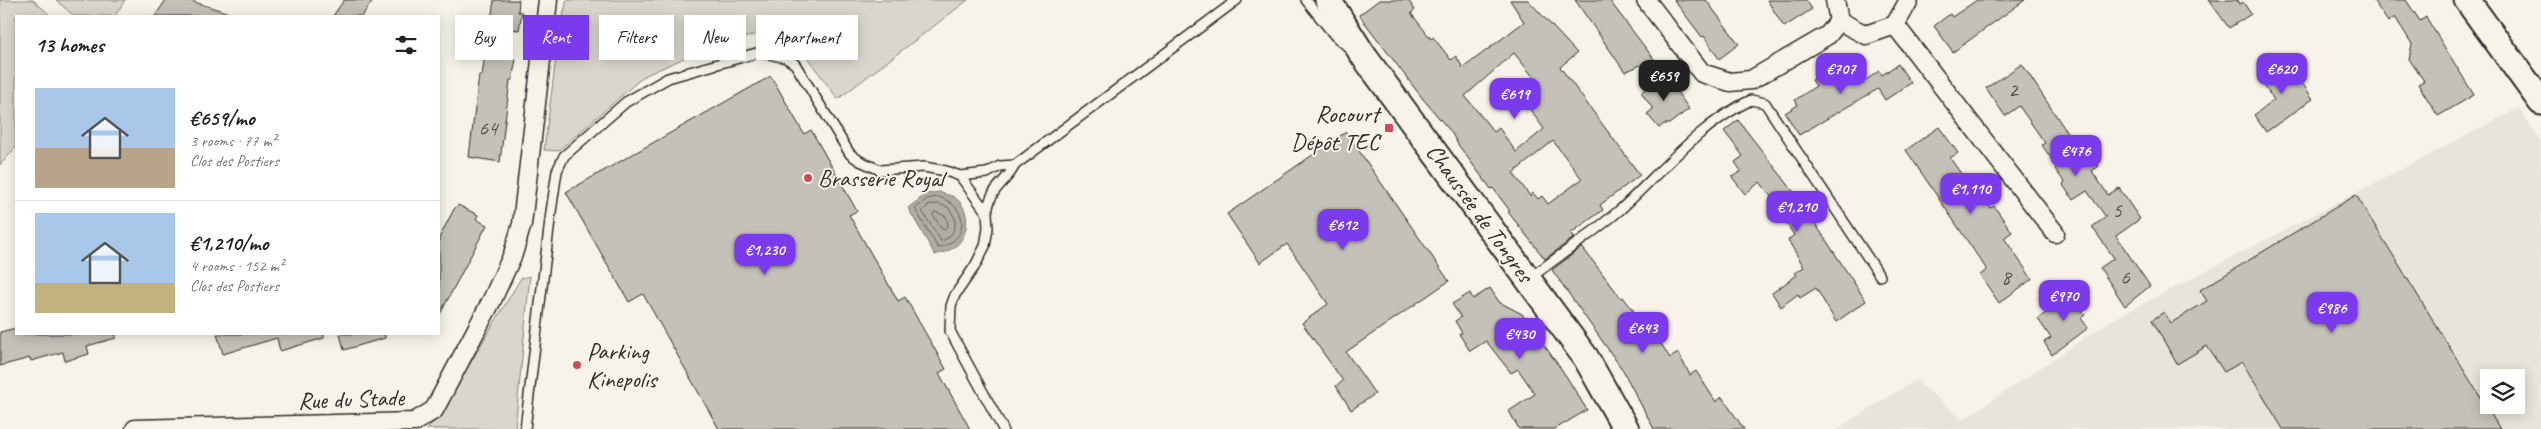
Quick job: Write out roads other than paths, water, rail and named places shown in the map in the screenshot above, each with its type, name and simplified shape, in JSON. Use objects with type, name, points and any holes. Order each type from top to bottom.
[{"type":"main road","name":"Chaussée de Tongres","points":[[1328,0],[1363,55],[1586,358],[1626,429]]},
{"type":"main road","points":[[2467,0],[2541,102]]},
{"type":"street","name":"Rue du Stade","points":[[135,429],[414,422],[434,410],[492,300],[513,254],[522,224],[548,0]]},
{"type":"street","points":[[1646,0],[1702,73],[1730,82],[1751,80],[1828,35],[1839,21],[1836,0]]},
{"type":"street","points":[[1839,21],[1866,35],[1895,25],[1909,0]]},
{"type":"street","points":[[1895,25],[2055,233]]},
{"type":"lane","points":[[1002,429],[950,332],[955,295],[975,266],[985,246],[988,228],[987,213],[991,195],[1015,165],[1237,0]]},
{"type":"lane","points":[[1306,0],[1335,36],[1363,55]]},
{"type":"lane","points":[[526,429],[557,170],[564,156],[626,102],[668,78],[760,52],[786,58],[795,64],[842,144],[860,161],[880,170],[924,167],[960,176],[987,173],[1000,166],[1015,165]]},
{"type":"lane","points":[[1528,279],[1620,210],[1682,149],[1735,107],[1751,100],[1765,103],[1880,276]]},
{"type":"lane","points":[[960,176],[987,213]]},
{"type":"water","points":[[939,192],[954,197],[960,202],[964,208],[967,223],[966,230],[959,243],[949,250],[935,255],[908,208],[926,194]]},
{"type":"place","name":"Rocourt Dépôt TEC","points":[[1389,128]]},
{"type":"place","name":"Brasserie Royal","points":[[808,178]]},
{"type":"place","name":"Parking Kinepolis","points":[[577,365]]}]
